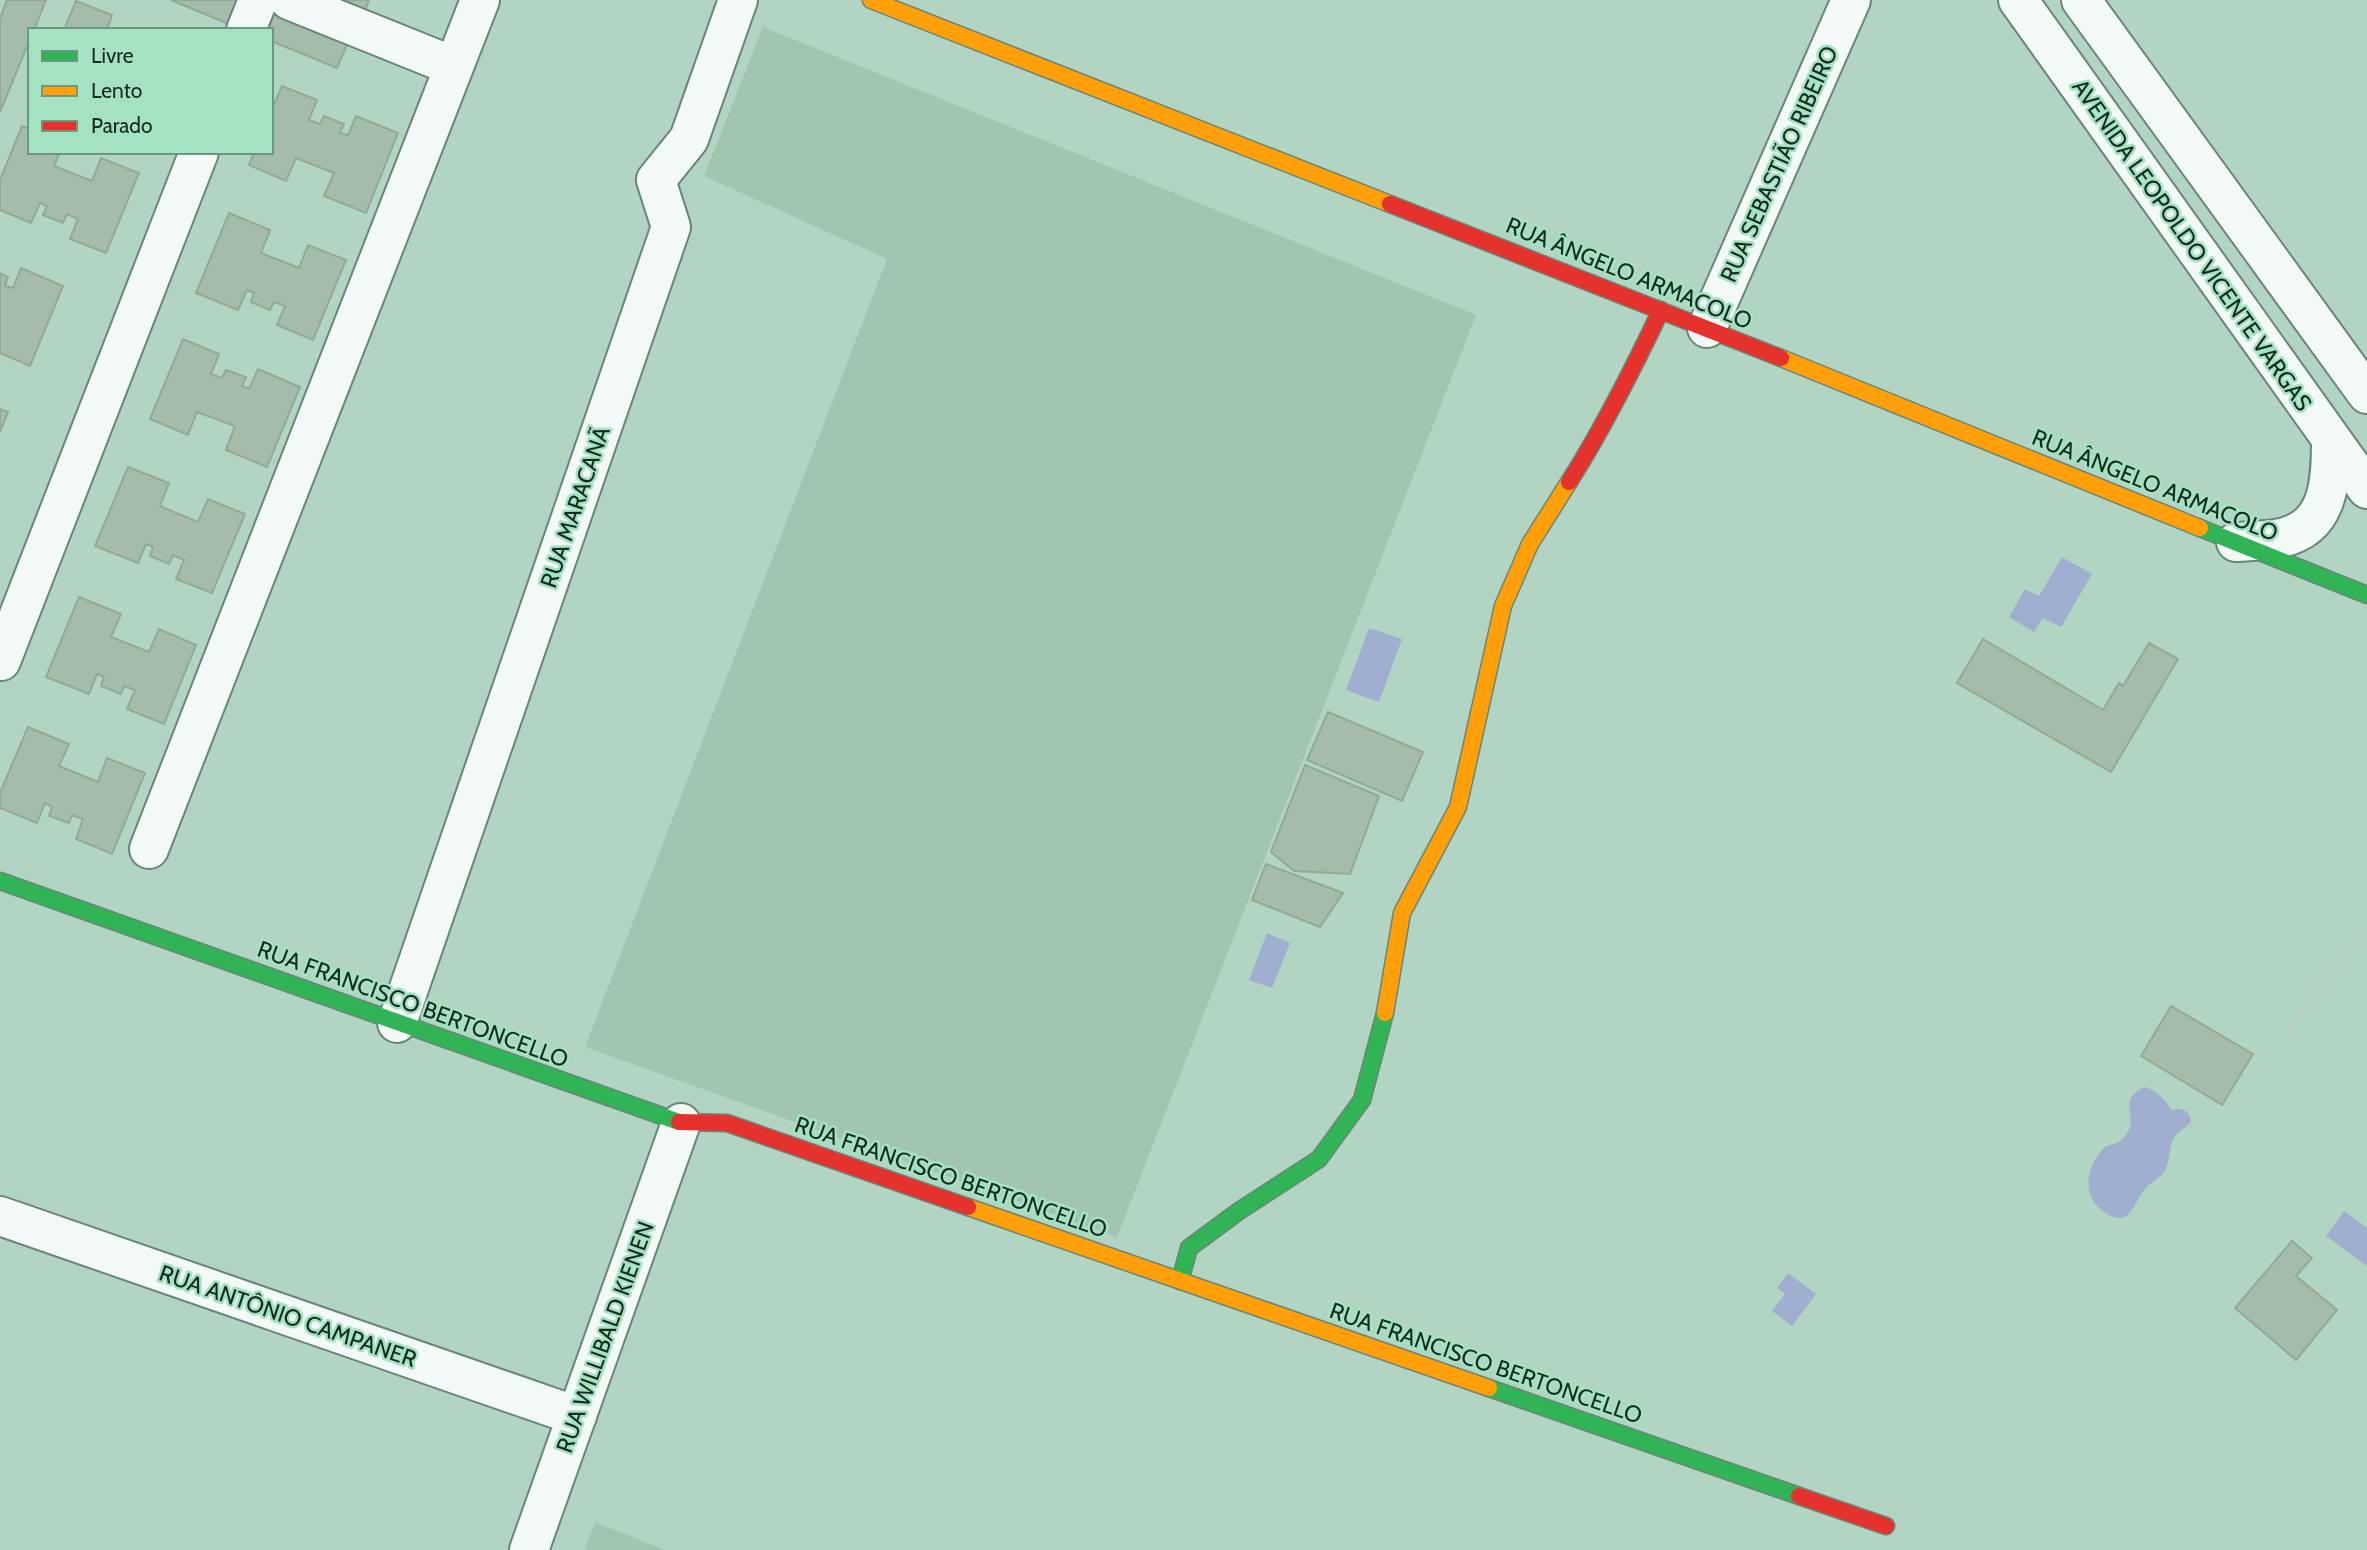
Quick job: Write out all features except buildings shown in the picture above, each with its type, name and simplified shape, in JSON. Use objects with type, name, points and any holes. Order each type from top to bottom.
[{"type":"street","points":[[247,28],[258,0]]},
{"type":"street","points":[[289,0],[453,66]]},
{"type":"street","points":[[149,849],[480,0]]},
{"type":"street","name":"RUA MARACANÃ","points":[[397,1023],[671,227],[656,180],[690,139],[738,0]]},
{"type":"street","name":"RUA ÂNGELO ARMACOLO","points":[[872,0],[1707,328],[2367,595]]},
{"type":"street","name":"RUA SEBASTIÃO RIBEIRO","points":[[1707,328],[1851,0]]},
{"type":"street","points":[[2081,0],[2367,394]]},
{"type":"street","name":"AVENIDA LEOPOLDO VICENTE VARGAS","points":[[2020,2],[2367,489]]},
{"type":"street","points":[[1,661],[198,154]]},
{"type":"street","points":[[1180,1281],[1189,1248],[1239,1211],[1319,1159],[1362,1100],[1384,1021],[1402,913],[1458,807],[1503,606],[1530,544],[1595,441],[1629,379],[1661,310]]},
{"type":"street","points":[[2236,542],[2277,539],[2303,529],[2322,508],[2331,478],[2331,440]]},
{"type":"street","name":"RUA FRANCISCO BERTONCELLO","points":[[0,881],[681,1123],[727,1123],[1886,1526]]},
{"type":"street","name":"RUA WILLIBALD KIENEN","points":[[529,1550],[681,1123]]},
{"type":"street","name":"RUA ANTÔNIO CAMPANER","points":[[0,1216],[577,1416]]},
{"type":"path","points":[[2291,1027],[2367,925]]},
{"type":"green space","points":[[763,27],[1476,315],[1117,1237],[585,1047],[887,259],[704,176]]},
{"type":"green space","points":[[595,1522],[665,1550],[585,1550]]},
{"type":"water","points":[[2062,557],[2092,574],[2061,627],[2043,618],[2034,632],[2009,617],[2025,589],[2039,596]]},
{"type":"water","points":[[1369,628],[1402,639],[1379,702],[1346,690]]},
{"type":"water","points":[[1267,933],[1290,943],[1272,988],[1249,980]]},
{"type":"water","points":[[2145,1087],[2160,1096],[2172,1110],[2185,1111],[2191,1122],[2173,1140],[2164,1172],[2146,1188],[2128,1215],[2118,1218],[2111,1216],[2095,1203],[2090,1195],[2089,1176],[2096,1157],[2103,1149],[2121,1140],[2128,1132],[2131,1119],[2130,1102],[2136,1092]]},
{"type":"water","points":[[2344,1211],[2367,1228],[2367,1266],[2326,1236]]},
{"type":"water","points":[[1788,1273],[1816,1294],[1792,1326],[1772,1311],[1785,1294],[1777,1288]]},
{"type":"traffic: fast","points":[[2200,528],[2367,595]]},
{"type":"traffic: fast","points":[[0,881],[679,1122]]},
{"type":"traffic: fast","points":[[1180,1281],[1189,1248],[1239,1211],[1319,1159],[1362,1100],[1385,1013]]},
{"type":"traffic: fast","points":[[1489,1388],[1799,1496]]},
{"type":"traffic: slow","points":[[871,0],[1390,204]]},
{"type":"traffic: slow","points":[[1781,358],[2200,528]]},
{"type":"traffic: slow","points":[[1385,1013],[1402,913],[1458,807],[1503,606],[1530,544],[1569,482]]},
{"type":"traffic: slow","points":[[968,1207],[1489,1388]]},
{"type":"traffic: jam","points":[[1390,204],[1781,358]]},
{"type":"traffic: jam","points":[[1569,482],[1618,398],[1661,310]]},
{"type":"traffic: jam","points":[[679,1122],[727,1123],[968,1207]]},
{"type":"traffic: jam","points":[[1799,1496],[1886,1526]]}]
